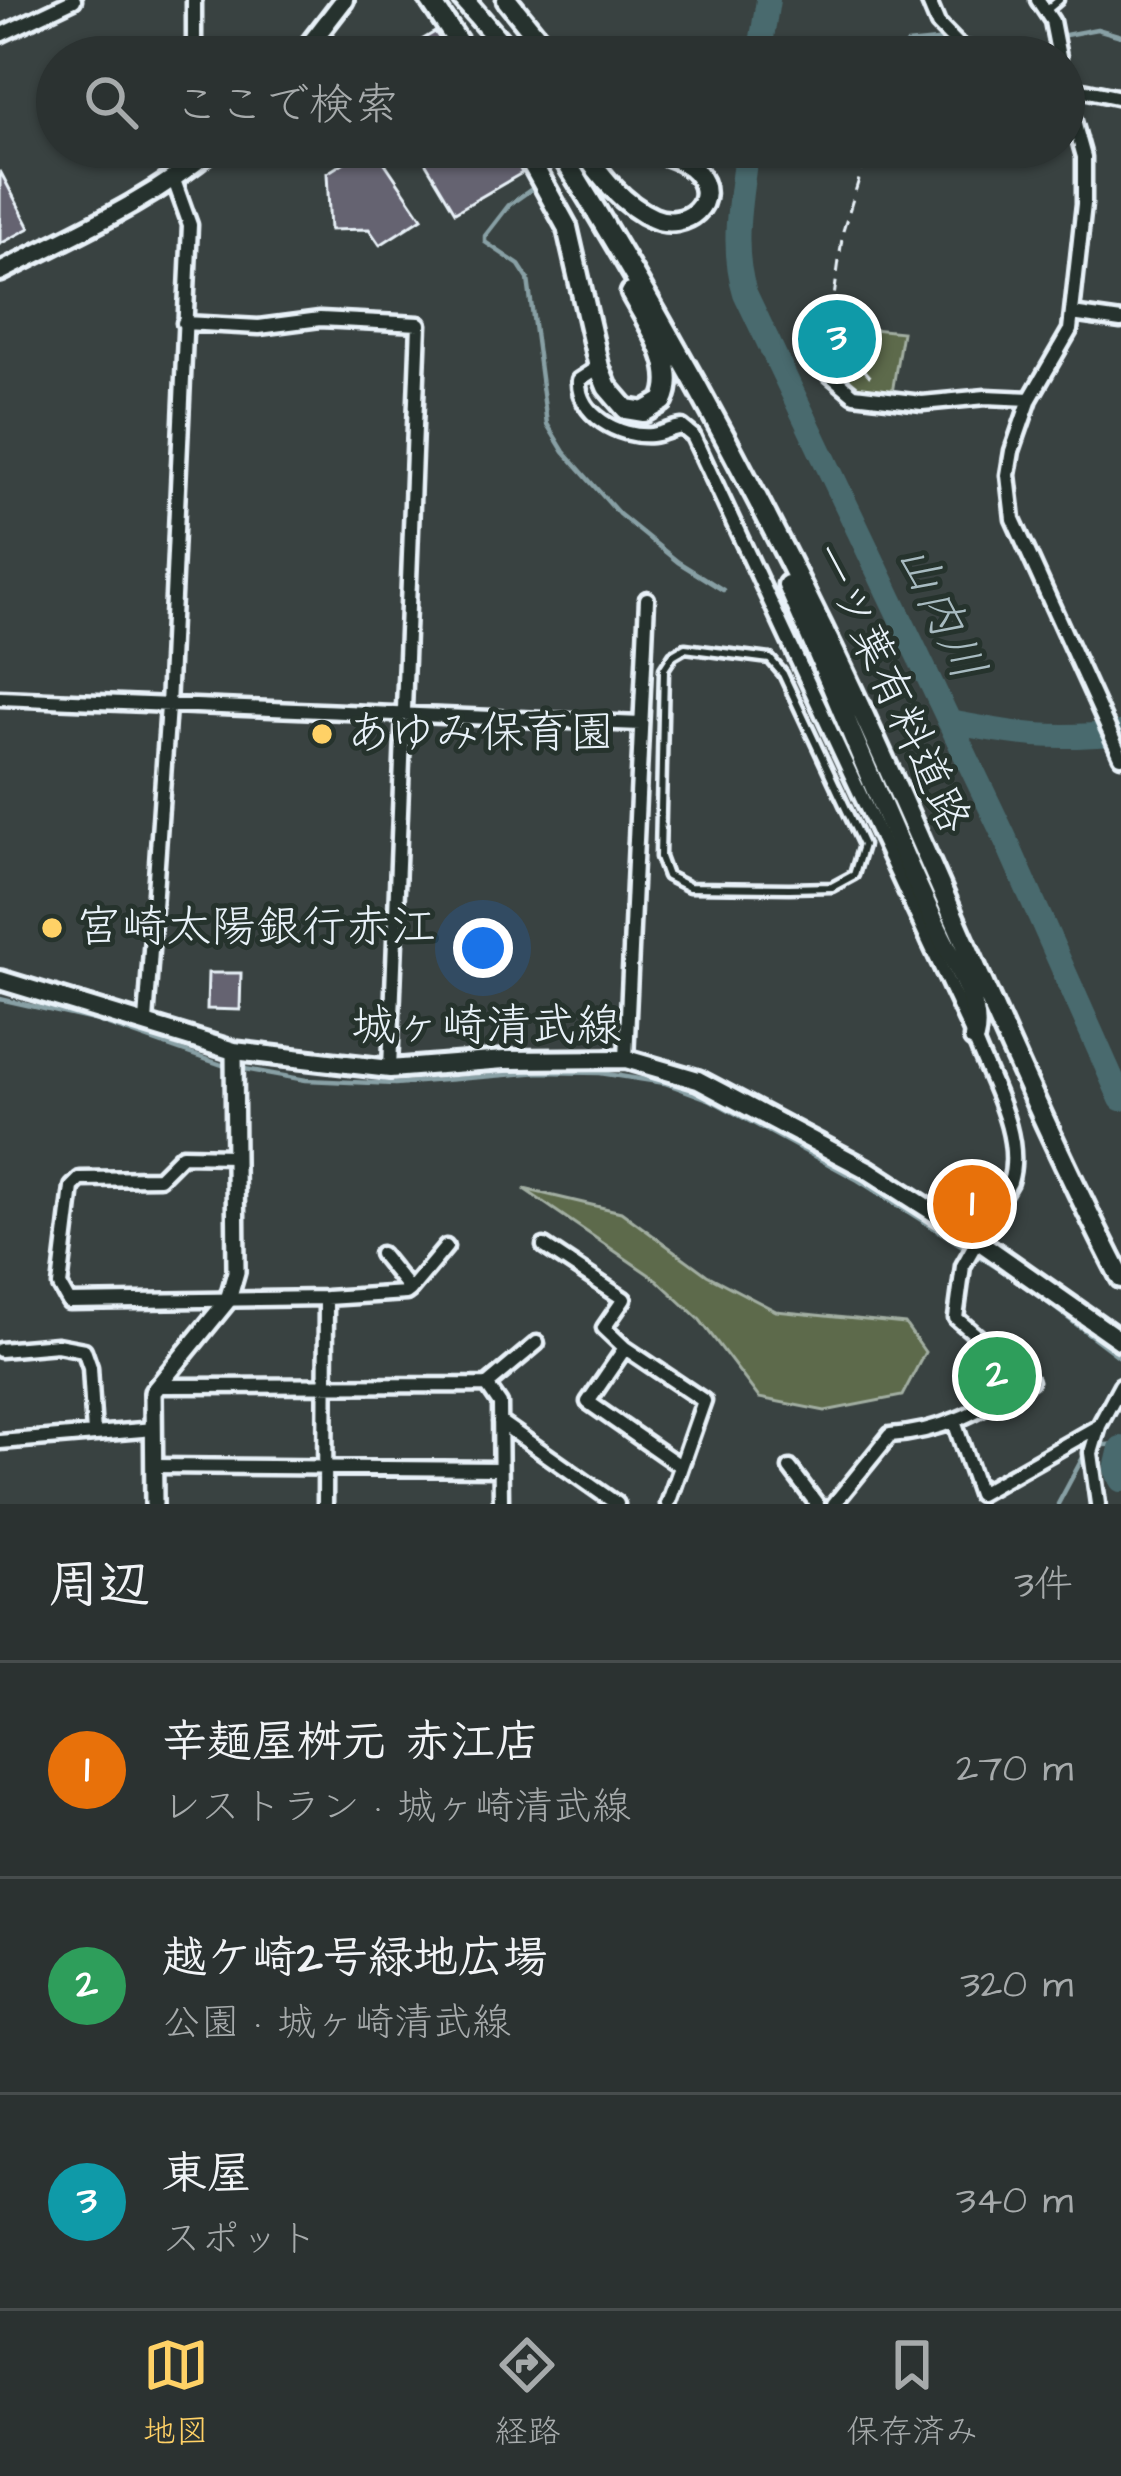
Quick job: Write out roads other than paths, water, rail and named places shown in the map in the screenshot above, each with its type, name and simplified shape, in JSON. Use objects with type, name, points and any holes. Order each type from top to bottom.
[{"type":"main road","points":[[317,36],[344,0]]},
{"type":"main road","points":[[430,0],[454,36]]},
{"type":"main road","points":[[460,0],[483,36]]},
{"type":"main road","points":[[460,0],[493,36]]},
{"type":"main road","points":[[507,0],[536,36]]},
{"type":"main road","points":[[0,272],[174,180],[184,168]]},
{"type":"main road","points":[[535,168],[567,227],[599,367],[626,409],[655,408],[669,389],[660,349],[568,168]]},
{"type":"main road","name":"一ツ葉有料道路","points":[[569,168],[707,400],[823,628],[1006,1040],[1120,1275]]},
{"type":"main road","points":[[596,168],[644,213],[669,222],[694,215],[704,203],[705,194],[690,168]]},
{"type":"main road","points":[[753,490],[771,548],[835,689],[889,828],[964,985],[978,1024],[974,1038]]},
{"type":"main road","name":"城ヶ崎清武線","points":[[0,980],[146,1022],[234,1054],[390,1070],[504,1060],[626,1059],[724,1091],[868,1170],[1121,1341]]},
{"type":"street","points":[[0,35],[74,0]]},
{"type":"street","points":[[194,0],[194,36]]},
{"type":"street","points":[[928,0],[938,24],[950,36]]},
{"type":"street","points":[[1042,6],[1052,36]]},
{"type":"street","points":[[1085,90],[1121,98]]},
{"type":"street","points":[[1084,168],[1070,330],[1030,399],[1008,475],[1013,519],[1121,757]]},
{"type":"street","points":[[146,1022],[168,706],[190,225],[174,180]]},
{"type":"street","points":[[1072,314],[1121,321]]},
{"type":"street","points":[[184,323],[259,327],[320,319],[419,324],[390,1070]]},
{"type":"street","points":[[599,367],[579,380],[578,394],[601,421],[652,435],[682,427],[693,436],[974,1038],[1014,1153],[1010,1182],[963,1266],[956,1318],[1030,1381],[955,1424],[890,1435],[834,1504]]},
{"type":"street","points":[[820,367],[854,395],[922,403],[1030,399]]},
{"type":"street","points":[[626,1059],[647,599]]},
{"type":"street","points":[[0,698],[641,724]]},
{"type":"street","points":[[154,1504],[153,1392],[228,1300],[236,1272],[234,1054]]},
{"type":"street","points":[[234,1156],[182,1155],[159,1178],[80,1179],[72,1186],[60,1286],[69,1302],[406,1293],[446,1246]]},
{"type":"street","points":[[544,1246],[623,1299],[604,1328],[625,1348],[704,1401],[668,1504]]},
{"type":"street","points":[[381,1254],[410,1289]]},
{"type":"street","points":[[325,1504],[326,1298]]},
{"type":"street","points":[[158,1387],[487,1385],[537,1343]]},
{"type":"street","points":[[0,1350],[57,1345],[84,1350],[90,1366],[94,1434]]},
{"type":"street","points":[[625,1348],[588,1402],[680,1466]]},
{"type":"street","points":[[487,1385],[500,1405],[501,1504]]},
{"type":"street","points":[[1098,1504],[1091,1453],[1121,1385]]},
{"type":"street","points":[[500,1422],[617,1504]]},
{"type":"street","points":[[955,1424],[979,1493],[1098,1432]]},
{"type":"street","points":[[0,1442],[154,1429]]},
{"type":"street","points":[[154,1466],[500,1469]]},
{"type":"street","points":[[790,1468],[817,1504]]},
{"type":"lane","points":[[1042,6],[1059,0]]},
{"type":"lane","points":[[685,648],[770,658],[784,674],[863,845],[854,875],[832,887],[716,888],[689,887],[667,875],[660,857],[664,669],[685,648]]},
{"type":"waterway","name":"山内川","points":[[762,36],[768,0]]},
{"type":"waterway","points":[[1060,36],[1097,29],[1121,36]]},
{"type":"waterway","name":"山内川","points":[[744,168],[737,238],[745,293],[1004,836],[1121,1099]]},
{"type":"waterway","points":[[536,186],[509,205],[485,242],[519,265],[528,279],[547,424],[564,452],[619,514],[678,562],[723,590]]},
{"type":"waterway","points":[[950,722],[1035,735],[1121,733]]},
{"type":"waterway","points":[[0,999],[94,1020],[222,1065],[306,1080],[395,1084],[540,1072],[600,1073],[665,1083],[711,1100],[858,1180],[1023,1284],[1121,1358]]},
{"type":"waterway","points":[[1058,1504],[1089,1446],[1121,1444]]},
{"type":"waterway","name":"山内川","points":[[1121,1448],[1116,1469],[1121,1480]]},
{"type":"place","name":"東屋","points":[[837,339]]},
{"type":"place","name":"あゆみ保育園","points":[[322,734]]},
{"type":"place","name":"宮崎太陽銀行赤江","points":[[52,928]]},
{"type":"place","name":"辛麺屋桝元 赤江店","points":[[972,1204]]},
{"type":"place","name":"越ケ崎2号緑地広場","points":[[997,1376]]}]
